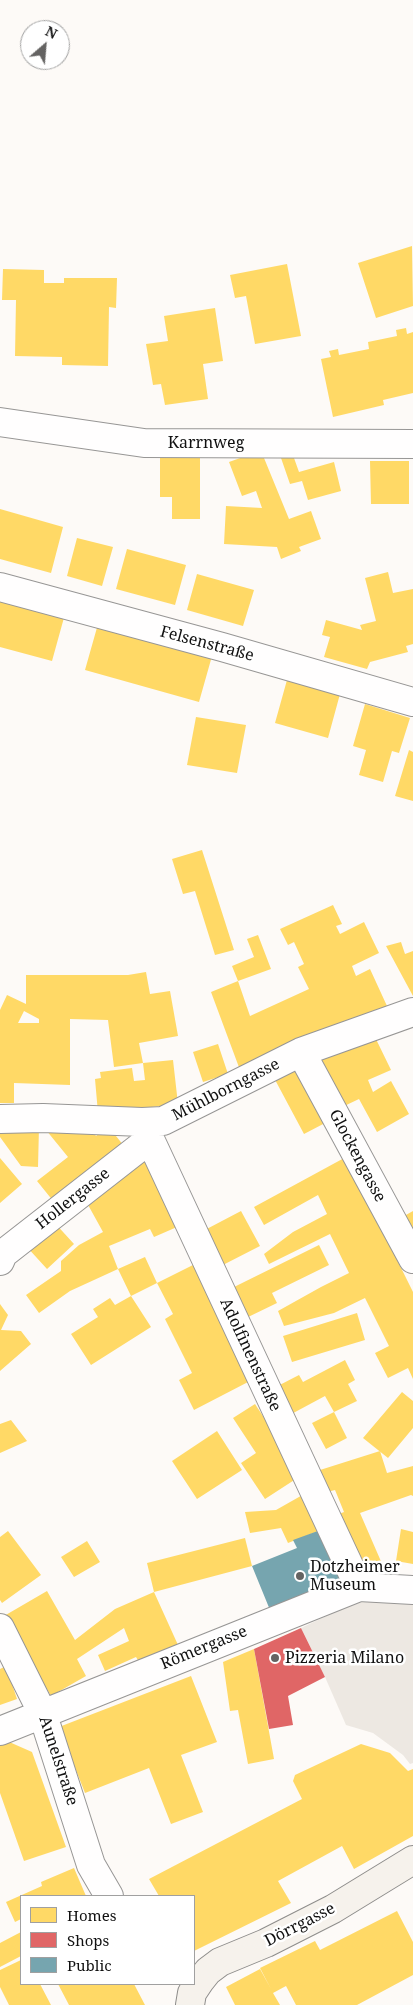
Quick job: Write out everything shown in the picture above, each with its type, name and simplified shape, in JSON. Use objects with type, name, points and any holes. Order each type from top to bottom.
[{"type":"street","name":"Karrnweg","points":[[0,422],[144,443],[413,444]]},
{"type":"street","name":"Felsenstraße","points":[[0,587],[222,647],[413,702]]},
{"type":"street","name":"Mühlborngasse","points":[[0,1119],[43,1118],[146,1131],[300,1052],[413,1012]]},
{"type":"street","name":"Glockengasse","points":[[300,1052],[413,1260]]},
{"type":"street","name":"Hollergasse","points":[[0,1260],[3,1254],[146,1131]]},
{"type":"street","name":"Adolfinenstraße","points":[[146,1131],[359,1587]]},
{"type":"street","name":"Römergasse","points":[[0,1731],[42,1712],[359,1587],[413,1590]]},
{"type":"street","name":"Aunelstraße","points":[[0,1628],[42,1712],[91,1864],[108,1895]]},
{"type":"street","name":"Dörrgasse","points":[[187,1994],[208,1971],[220,1962],[266,1943],[333,1908],[413,1860]]},
{"type":"shaded area","points":[[364,1598],[413,1601],[413,1763],[410,1764],[403,1755],[373,1733],[346,1725],[301,1628]]},
{"type":"building: Homes","points":[[412,246],[413,306],[376,318],[358,263]]},
{"type":"building: Homes","points":[[287,264],[301,336],[255,344],[246,296],[235,298],[230,275]]},
{"type":"building: Homes","points":[[3,269],[44,270],[44,283],[64,283],[64,278],[117,278],[116,308],[109,307],[108,366],[62,365],[62,357],[15,356],[16,300],[2,300]]},
{"type":"building: Homes","points":[[215,308],[223,361],[203,364],[208,399],[165,405],[161,384],[153,385],[146,344],[168,341],[164,316]]},
{"type":"building: Homes","points":[[406,328],[407,334],[413,332],[413,393],[383,400],[384,405],[333,417],[321,359],[331,357],[329,351],[338,349],[339,355],[369,349],[368,342],[397,336],[396,330]]},
{"type":"building: Homes","points":[[160,457],[200,457],[200,519],[172,519],[172,497],[160,497]]},
{"type":"building: Homes","points":[[243,457],[264,458],[289,519],[311,511],[321,539],[299,547],[301,551],[281,559],[277,547],[224,544],[226,506],[262,508],[256,491],[242,496],[229,462]]},
{"type":"building: Homes","points":[[281,458],[294,458],[299,472],[334,462],[341,491],[308,500],[302,481],[290,484]]},
{"type":"building: Homes","points":[[370,461],[409,461],[409,504],[371,504]]},
{"type":"building: Homes","points":[[0,509],[63,527],[51,573],[0,559]]},
{"type":"building: Homes","points":[[77,538],[113,547],[102,586],[67,576]]},
{"type":"building: Homes","points":[[127,549],[186,565],[175,605],[116,589]]},
{"type":"building: Homes","points":[[388,572],[393,593],[413,589],[413,644],[406,646],[408,652],[370,662],[367,669],[324,657],[330,637],[322,635],[326,620],[362,630],[360,625],[376,621],[365,578]]},
{"type":"building: Homes","points":[[197,574],[254,590],[243,626],[187,610]]},
{"type":"building: Homes","points":[[0,597],[65,614],[52,661],[0,647]]},
{"type":"building: Homes","points":[[98,624],[212,656],[199,702],[85,670]]},
{"type":"building: Homes","points":[[287,680],[340,694],[328,738],[275,723]]},
{"type":"building: Homes","points":[[365,704],[410,718],[399,753],[392,751],[383,782],[359,775],[366,750],[353,746]]},
{"type":"building: Homes","points":[[196,717],[246,725],[237,773],[187,765]]},
{"type":"building: Homes","points":[[409,750],[413,752],[413,801],[395,796]]},
{"type":"building: Homes","points":[[202,850],[234,950],[215,955],[195,891],[183,894],[172,859]]},
{"type":"building: Homes","points":[[333,905],[342,924],[336,926],[340,934],[364,922],[379,953],[352,966],[356,976],[370,969],[387,1006],[330,1033],[240,1070],[211,992],[238,981],[250,1016],[309,989],[298,967],[304,964],[294,942],[288,945],[280,929]]},
{"type":"building: Homes","points":[[258,935],[271,969],[238,981],[232,966],[254,957],[247,939]]},
{"type":"building: Homes","points":[[401,942],[405,954],[413,951],[413,996],[386,946]]},
{"type":"building: Homes","points":[[146,972],[150,994],[170,991],[178,1036],[139,1043],[143,1063],[114,1067],[108,1020],[70,1019],[70,1085],[14,1083],[14,1103],[0,1103],[0,1010],[7,995],[26,1004],[26,975],[128,975]],"holes":[[[24,1011],[39,1019],[39,1023],[18,1023]]]},
{"type":"building: Homes","points":[[374,1035],[391,1070],[368,1080],[373,1092],[391,1081],[409,1114],[377,1132],[359,1099],[340,1108],[319,1061]]},
{"type":"building: Homes","points":[[218,1044],[228,1074],[203,1082],[193,1052]]},
{"type":"building: Homes","points":[[173,1060],[178,1104],[98,1113],[95,1079],[101,1078],[100,1072],[132,1068],[134,1081],[145,1080],[143,1063]]},
{"type":"building: Homes","points":[[295,1064],[327,1122],[304,1134],[273,1076]]},
{"type":"building: Homes","points":[[108,1126],[128,1151],[58,1207],[37,1181],[68,1157],[46,1130],[90,1128],[96,1136]]},
{"type":"building: Homes","points":[[0,1127],[39,1127],[38,1167],[21,1166],[0,1137]]},
{"type":"building: Homes","points":[[142,1155],[177,1227],[154,1237],[150,1229],[109,1246],[118,1269],[70,1291],[39,1313],[26,1295],[61,1271],[61,1261],[79,1245],[103,1232],[87,1203]]},
{"type":"building: Homes","points":[[346,1157],[413,1292],[413,1379],[408,1368],[388,1378],[375,1353],[389,1346],[365,1298],[334,1313],[284,1326],[278,1311],[349,1273],[330,1234],[269,1264],[264,1254],[293,1232],[327,1214],[318,1195],[264,1225],[254,1207]]},
{"type":"building: Homes","points":[[0,1158],[22,1184],[0,1203]]},
{"type":"building: Homes","points":[[241,1211],[260,1246],[219,1267],[201,1232]]},
{"type":"building: Homes","points":[[413,1211],[413,1246],[397,1220]]},
{"type":"building: Homes","points":[[53,1221],[74,1244],[47,1269],[26,1246]]},
{"type":"building: Homes","points":[[319,1245],[329,1265],[272,1293],[277,1303],[244,1319],[230,1289]]},
{"type":"building: Homes","points":[[145,1257],[157,1283],[131,1296],[118,1269]]},
{"type":"building: Homes","points":[[193,1265],[250,1381],[194,1410],[179,1380],[192,1373],[165,1319],[173,1314],[157,1283]]},
{"type":"building: Homes","points":[[131,1296],[151,1327],[91,1365],[71,1334],[98,1317],[93,1309],[110,1298],[115,1305]]},
{"type":"building: Homes","points":[[0,1304],[8,1315],[1,1330],[21,1331],[31,1344],[0,1371]]},
{"type":"building: Homes","points":[[357,1313],[365,1340],[292,1362],[283,1336]]},
{"type":"building: Homes","points":[[345,1360],[355,1380],[348,1384],[357,1401],[334,1412],[325,1396],[284,1418],[270,1390],[299,1375],[303,1382]]},
{"type":"building: Homes","points":[[402,1392],[413,1401],[413,1428],[388,1458],[363,1438]]},
{"type":"building: Homes","points":[[255,1404],[302,1475],[265,1499],[241,1463],[256,1453],[233,1418]]},
{"type":"building: Homes","points":[[334,1412],[347,1438],[326,1449],[312,1423]]},
{"type":"building: Homes","points":[[11,1420],[27,1441],[0,1453],[0,1424]]},
{"type":"building: Homes","points":[[217,1431],[242,1470],[197,1499],[172,1461]]},
{"type":"building: Homes","points":[[380,1451],[387,1473],[413,1466],[413,1496],[411,1495],[360,1513],[383,1566],[362,1575],[336,1515],[344,1512],[335,1490],[327,1492],[320,1470]]},
{"type":"building: Homes","points":[[306,1493],[326,1528],[288,1543],[281,1528],[250,1533],[245,1512],[276,1510]]},
{"type":"building: Homes","points":[[401,1529],[413,1532],[413,1564],[396,1561]]},
{"type":"building: Homes","points":[[8,1531],[41,1575],[2,1603],[0,1600],[0,1537]]},
{"type":"building: Homes","points":[[245,1538],[252,1566],[154,1592],[147,1563]]},
{"type":"building: Homes","points":[[87,1541],[100,1562],[74,1577],[61,1557]]},
{"type":"building: Homes","points":[[47,1591],[75,1640],[115,1609],[154,1592],[178,1645],[139,1662],[136,1657],[105,1671],[98,1655],[129,1641],[124,1628],[77,1659],[86,1676],[51,1696],[4,1616]]},
{"type":"building: Homes","points":[[254,1649],[274,1759],[248,1764],[238,1710],[230,1711],[223,1662]]},
{"type":"building: Homes","points":[[6,1666],[17,1699],[0,1705],[0,1669]]},
{"type":"building: Homes","points":[[191,1676],[217,1742],[181,1755],[203,1812],[171,1824],[149,1768],[85,1793],[59,1727]]},
{"type":"building: Homes","points":[[7,1741],[32,1752],[66,1847],[24,1861],[0,1793],[0,1743]]},
{"type":"building: Homes","points":[[361,1744],[390,1753],[408,1771],[413,1769],[413,1836],[354,1869],[342,1846],[278,1881],[291,1903],[195,1951],[195,1895],[158,1895],[149,1879],[302,1799],[293,1781],[295,1775]]},
{"type":"building: Homes","points":[[74,1868],[86,1895],[22,1895],[42,1886],[41,1882]]},
{"type":"building: Homes","points":[[20,1896],[20,1920],[15,1922],[6,1902]]},
{"type":"building: Homes","points":[[397,1911],[413,1942],[413,1975],[357,2005],[296,2005],[286,1986],[273,1993],[280,2005],[235,2005],[226,1987],[260,1969],[271,1989],[260,1968],[315,1941],[320,1950]]},
{"type":"building: Homes","points":[[20,1933],[20,1957],[0,1967],[0,1943]]},
{"type":"building: Homes","points":[[20,1960],[20,1985],[41,1985],[51,2005],[9,2005],[0,1987],[0,1970]]},
{"type":"building: Homes","points":[[59,1985],[135,1985],[145,2005],[69,2005]]},
{"type":"building: Shops","points":[[301,1628],[325,1677],[288,1696],[293,1725],[269,1729],[254,1649]]},
{"type":"building: Public","points":[[326,1528],[346,1580],[270,1610],[252,1566],[297,1548],[293,1540]]},
{"type":"place","name":"Dotzheimer Museum","points":[[300,1576]]},
{"type":"place","name":"Pizzeria Milano","points":[[275,1658]]}]
